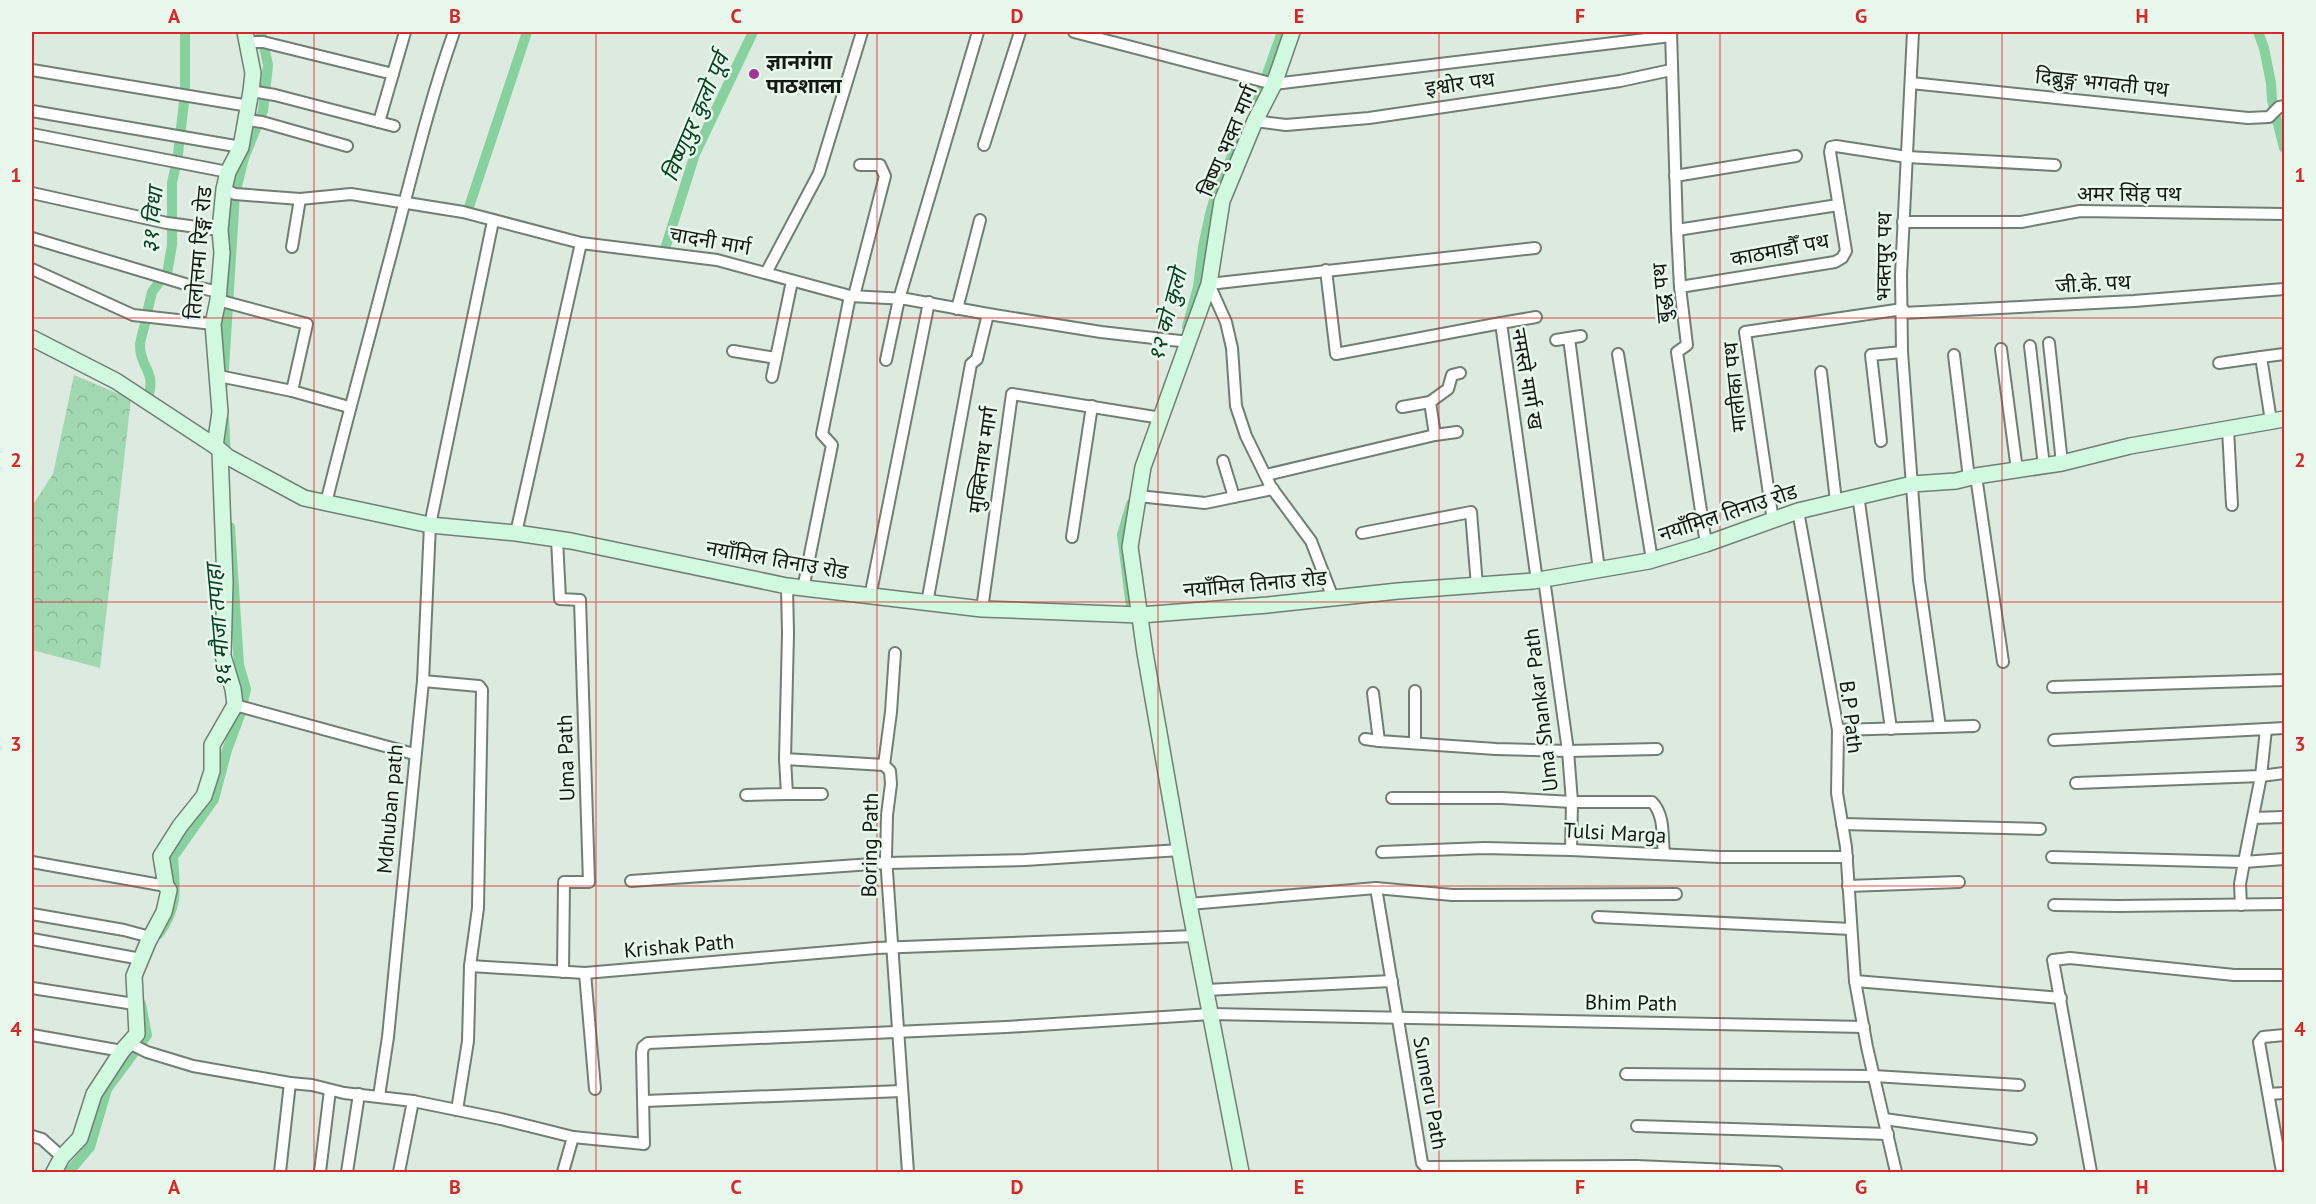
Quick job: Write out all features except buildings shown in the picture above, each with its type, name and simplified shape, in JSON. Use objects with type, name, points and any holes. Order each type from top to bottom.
[{"type":"street","points":[[379,122],[405,32]]},
{"type":"street","points":[[326,503],[349,407],[441,66],[454,32]]},
{"type":"street","points":[[766,273],[819,173],[862,32]]},
{"type":"street","points":[[886,360],[899,299],[978,32]]},
{"type":"street","points":[[984,145],[1020,32]]},
{"type":"street","points":[[1074,32],[1093,34],[1274,84],[1671,34]]},
{"type":"street","name":"बिष्णु भक्त मार्ग","points":[[1241,1173],[1189,904],[1155,711],[1130,547],[1143,467],[1157,417],[1209,284],[1222,201],[1255,121],[1274,84],[1292,32]]},
{"type":"street","name":"भक्तपुर पथ","points":[[1913,32],[1901,275],[1902,352],[1919,580],[1940,727]]},
{"type":"street","name":"बुद्ध पथ","points":[[1671,34],[1677,230],[1680,288],[1687,345],[1677,352],[1706,544]]},
{"type":"street","points":[[246,39],[393,74]]},
{"type":"street","name":"तिलोत्तमा रिङ्ग रोड","points":[[235,705],[233,689],[223,656],[225,582],[220,412],[226,377],[213,324],[219,296],[222,253],[220,230],[224,189],[228,172],[241,147],[252,109],[253,73],[246,39]]},
{"type":"street","points":[[32,70],[252,109],[346,146]]},
{"type":"street","name":"इश्वोर पथ","points":[[1255,121],[1286,125],[1369,118],[1610,83],[1671,70]]},
{"type":"street","name":"दिब्रुङ्ग भगवती पथ","points":[[1911,83],[2248,118],[2269,117],[2282,106]]},
{"type":"street","points":[[252,109],[275,95],[394,126]]},
{"type":"street","points":[[32,111],[241,147]]},
{"type":"street","points":[[32,134],[228,172]]},
{"type":"street","name":"काठमाडौँ पथ","points":[[1680,288],[1835,262],[1842,258],[1846,251],[1830,152],[1832,147],[1907,157]]},
{"type":"street","points":[[1675,176],[1796,156]]},
{"type":"street","points":[[1907,157],[2055,165]]},
{"type":"street","points":[[803,589],[832,445],[822,434],[852,296],[885,176],[880,165],[860,165]]},
{"type":"street","name":"चादनी मार्ग","points":[[224,189],[235,194],[300,199],[351,194],[463,212],[581,243],[717,260],[852,296],[929,302],[957,309],[1101,332],[1185,341]]},
{"type":"street","points":[[32,193],[171,224],[220,230]]},
{"type":"street","points":[[292,247],[300,199]]},
{"type":"street","points":[[1677,230],[1838,204]]},
{"type":"street","name":"अमर सिंह पथ","points":[[1904,222],[2021,222],[2080,211],[2284,214]]},
{"type":"street","points":[[957,309],[980,220]]},
{"type":"street","name":"Mdhuban path","points":[[379,1096],[388,1036],[423,681],[430,525],[493,221]]},
{"type":"street","points":[[32,237],[192,286],[234,304],[307,324],[292,391]]},
{"type":"street","points":[[516,533],[581,243]]},
{"type":"street","points":[[1333,598],[1311,541],[1273,489],[1246,436],[1236,406],[1232,348],[1226,322],[1209,284],[1535,248]]},
{"type":"street","points":[[32,269],[133,315],[213,324]]},
{"type":"street","name":"नमस्ते मार्ग ख","points":[[1326,270],[1336,354],[1501,322],[1541,580]]},
{"type":"street","points":[[772,377],[792,281]]},
{"type":"street","name":"जी.के. पथ","points":[[1903,311],[2134,301],[2284,289]]},
{"type":"street","points":[[870,597],[929,302]]},
{"type":"street","name":"मालीका पथ","points":[[1773,521],[1745,332],[1903,311]]},
{"type":"street","points":[[927,603],[971,364],[977,359],[988,314]]},
{"type":"street","points":[[1501,322],[1536,317]]},
{"type":"street","points":[[1556,340],[1581,336]]},
{"type":"street","name":"नयाँमिल तिनाउ रोड","points":[[32,338],[116,381],[221,452],[304,498],[430,525],[557,539],[803,589],[982,609],[1140,615],[1541,580],[1652,560],[1706,544],[1798,511],[1858,495],[1912,484],[2062,463],[2130,446],[2278,420]]},
{"type":"street","points":[[1569,338],[1599,570]]},
{"type":"street","points":[[2049,343],[2062,463]]},
{"type":"street","points":[[2030,346],[2044,466]]},
{"type":"street","points":[[2001,349],[2017,470]]},
{"type":"street","points":[[733,351],[776,358]]},
{"type":"street","points":[[1881,441],[1871,354],[1902,352]]},
{"type":"street","points":[[1618,354],[1652,560]]},
{"type":"street","points":[[1953,354],[2003,662]]},
{"type":"street","points":[[2219,363],[2284,354]]},
{"type":"street","points":[[2262,357],[2278,420]]},
{"type":"street","points":[[1821,372],[1836,501]]},
{"type":"street","points":[[1402,407],[1430,402],[1448,389],[1452,375],[1460,373]]},
{"type":"street","points":[[226,377],[292,391],[349,407]]},
{"type":"street","name":"मुक्तिनाथ मार्ग","points":[[982,609],[1012,394],[1157,417]]},
{"type":"street","points":[[1430,402],[1435,435]]},
{"type":"street","points":[[1072,537],[1092,406]]},
{"type":"street","points":[[2228,429],[2232,505]]},
{"type":"street","points":[[1266,475],[1435,435],[1457,432]]},
{"type":"street","points":[[1223,462],[1234,497]]},
{"type":"street","points":[[1138,496],[1205,503],[1273,489]]},
{"type":"street","points":[[1858,495],[1891,729]]},
{"type":"street","name":"B.P Path","points":[[1798,511],[1838,730],[1838,793],[1846,857],[1855,981],[1896,1173]]},
{"type":"street","points":[[1362,533],[1471,512],[1477,586]]},
{"type":"street","name":"Uma Path","points":[[557,539],[560,599],[580,600],[589,882],[564,882],[563,972]]},
{"type":"street","name":"Uma Shankar Path","points":[[1392,798],[1502,798],[1572,802],[1568,751],[1541,580]]},
{"type":"street","points":[[787,586],[785,759],[788,794]]},
{"type":"street","points":[[884,765],[895,653]]},
{"type":"street","points":[[2053,687],[2284,680]]},
{"type":"street","points":[[423,681],[479,686],[482,690],[478,909],[470,966],[468,1041],[457,1110]]},
{"type":"street","points":[[1415,691],[1415,743]]},
{"type":"street","points":[[1373,693],[1379,741]]},
{"type":"street","points":[[54,1173],[62,1157],[80,1138],[94,1094],[137,1034],[134,976],[150,937],[164,912],[169,890],[166,886],[161,856],[180,826],[204,796],[212,771],[212,745],[235,705],[414,754]]},
{"type":"street","points":[[1838,730],[1974,726]]},
{"type":"street","points":[[2054,741],[2284,728]]},
{"type":"street","points":[[2241,905],[2240,884],[2261,776],[2266,729]]},
{"type":"street","points":[[1365,739],[1496,749],[1568,751],[1657,749]]},
{"type":"street","name":"Boring Path","points":[[785,759],[884,765],[890,771],[886,863],[908,1173]]},
{"type":"street","points":[[2076,783],[2261,776],[2284,773]]},
{"type":"street","points":[[746,795],[822,794]]},
{"type":"street","points":[[1571,850],[1572,802],[1652,802],[1658,808],[1660,816],[1664,854]]},
{"type":"street","points":[[2253,818],[2284,817]]},
{"type":"street","points":[[1842,824],[2040,829]]},
{"type":"street","name":"Tulsi Marga","points":[[1382,852],[1484,848],[1720,857],[1846,857]]},
{"type":"street","points":[[631,881],[886,863],[1025,860],[1180,850]]},
{"type":"street","points":[[2052,857],[2244,862],[2284,859]]},
{"type":"street","points":[[32,862],[166,886]]},
{"type":"street","points":[[1848,886],[1959,882]]},
{"type":"street","points":[[1189,904],[1376,888],[1452,895],[1676,894]]},
{"type":"street","name":"Sumeru Path","points":[[1376,888],[1422,1163],[1426,1167],[1637,1169]]},
{"type":"street","points":[[2054,905],[2284,904]]},
{"type":"street","points":[[32,914],[124,930],[150,937]]},
{"type":"street","points":[[1598,917],[1851,929]]},
{"type":"street","name":"Krishak Path","points":[[470,966],[585,973],[892,948],[1195,936]]},
{"type":"street","points":[[32,939],[141,959]]},
{"type":"street","points":[[2091,1173],[2053,960],[2070,958],[2234,975],[2284,975]]},
{"type":"street","points":[[585,973],[595,1089]]},
{"type":"street","points":[[1206,990],[1392,981]]},
{"type":"street","points":[[1855,981],[2061,998]]},
{"type":"street","points":[[32,988],[134,1004]]},
{"type":"street","name":"Bhim Path","points":[[645,1101],[642,1053],[643,1047],[648,1043],[899,1032],[1211,1014],[1864,1026]]},
{"type":"street","points":[[32,1035],[126,1047],[193,1066],[312,1085],[330,1090],[413,1101],[573,1137],[644,1144],[645,1101],[902,1091]]},
{"type":"street","points":[[2282,1173],[2270,1094],[2259,1042],[2263,1036],[2284,1035]]},
{"type":"street","points":[[1626,1074],[1874,1076],[2019,1085]]},
{"type":"street","points":[[280,1173],[290,1083]]},
{"type":"street","points":[[320,1173],[330,1090]]},
{"type":"street","points":[[2270,1094],[2284,1093]]},
{"type":"street","points":[[347,1173],[359,1094]]},
{"type":"street","points":[[399,1173],[413,1101]]},
{"type":"street","points":[[1884,1119],[2031,1139]]},
{"type":"street","points":[[1637,1126],[1888,1134]]},
{"type":"street","points":[[32,1136],[42,1139],[62,1157]]},
{"type":"street","points":[[563,1173],[573,1137]]},
{"type":"street","points":[[1637,1169],[1777,1173]]},
{"type":"green space","points":[[74,375],[131,399],[100,668],[32,650],[32,506],[53,474]]},
{"type":"waterway","name":"३१ विधा","points":[[185,32],[185,87]]},
{"type":"waterway","name":"१६ मौजा तपाहा","points":[[223,385],[235,194],[244,158],[263,111],[268,65],[261,32]]},
{"type":"waterway","points":[[467,213],[527,32]]},
{"type":"waterway","name":"विष्णुपुर कुलो पूर्व","points":[[664,252],[695,154],[753,32]]},
{"type":"waterway","name":"१२ को कुलो","points":[[1256,105],[1282,32]]},
{"type":"waterway","points":[[2258,32],[2264,48],[2272,100],[2284,148]]},
{"type":"waterway","name":"३१ विधा","points":[[178,154],[184,102]]},
{"type":"waterway","name":"१२ को कुलो","points":[[1187,327],[1198,287],[1210,214],[1217,190],[1240,138]]},
{"type":"waterway","name":"३१ विधा","points":[[167,274],[172,245],[172,183],[175,169]]},
{"type":"waterway","name":"३१ विधा","points":[[148,309],[152,292],[158,284]]},
{"type":"waterway","name":"३१ विधा","points":[[145,324],[140,352],[149,375],[148,397]]},
{"type":"waterway","name":"१६ मौजा तपाहा","points":[[224,419],[226,457]]},
{"type":"waterway","name":"१२ को कुलो","points":[[1131,504],[1122,535],[1132,615]]},
{"type":"waterway","name":"१६ मौजा तपाहा","points":[[159,934],[173,906],[175,888],[173,857],[214,799],[246,689],[239,665],[230,527]]},
{"type":"waterway","name":"१६ मौजा तपाहा","points":[[69,1172],[90,1147],[107,1089],[147,1035],[141,1004]]},
{"type":"place","name":"ज्ञानगंगा पाठशाला","points":[[754,74]]}]
